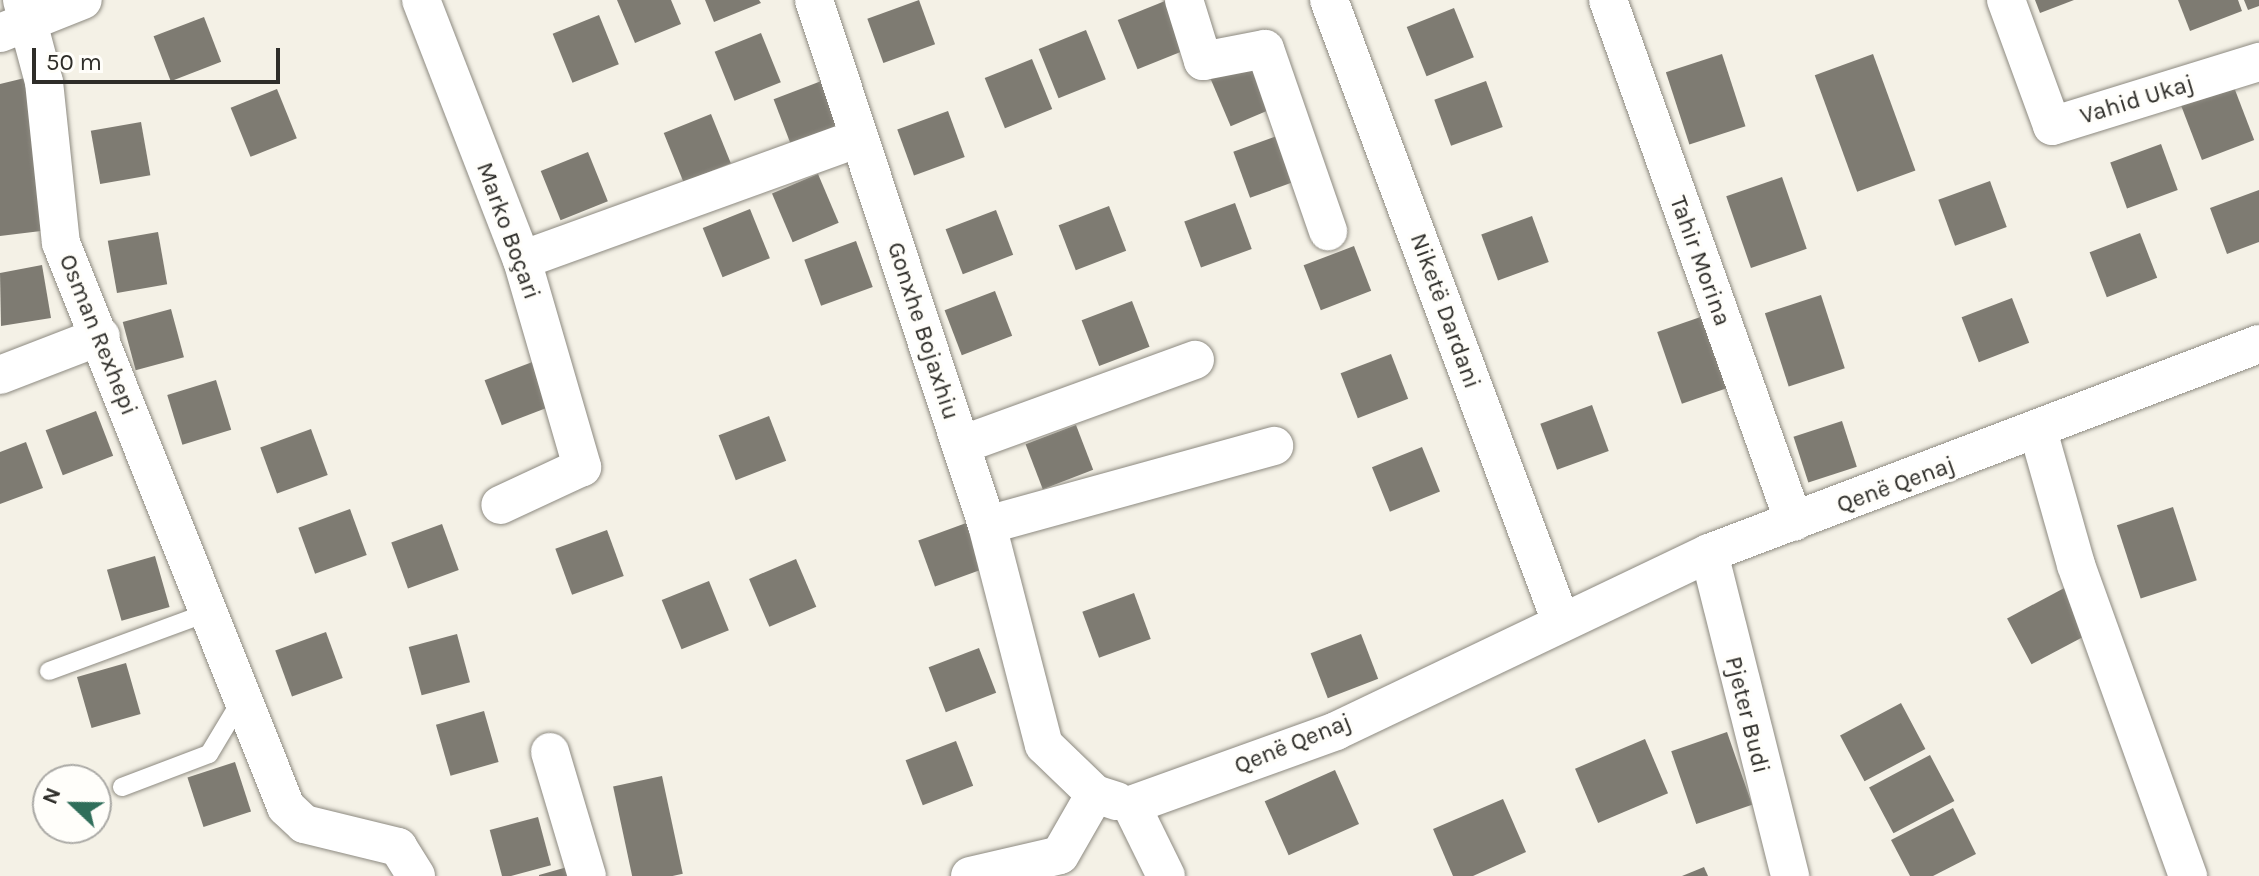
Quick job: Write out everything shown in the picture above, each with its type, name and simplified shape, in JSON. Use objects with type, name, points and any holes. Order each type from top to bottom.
[{"type":"street","points":[[17,18],[83,0]]},
{"type":"street","name":"Marko Boçari","points":[[421,0],[522,260],[582,467],[500,505]]},
{"type":"street","name":"Gonxhe Bojaxhiu","points":[[814,0],[987,525],[1044,745],[1095,794]]},
{"type":"street","points":[[1184,0],[1203,61],[1265,49],[1328,231]]},
{"type":"street","name":"Niketë Dardani","points":[[1329,0],[1549,628]]},
{"type":"street","name":"Tahir Morina","points":[[1608,0],[1794,522]]},
{"type":"street","name":"Vahid Ukaj","points":[[2006,0],[2052,126],[2259,62]]},
{"type":"street","name":"Osman Rexhepi","points":[[17,18],[44,82],[61,243],[101,336],[207,613],[286,807],[304,824],[398,847],[416,876]]},
{"type":"street","points":[[522,260],[859,138]]},
{"type":"street","points":[[1385,223],[1549,628]]},
{"type":"street","points":[[0,375],[101,336]]},
{"type":"street","name":"Qenë Qenaj","points":[[1131,805],[1336,731],[1709,553],[2039,434],[2259,344]]},
{"type":"street","points":[[961,445],[1195,360]]},
{"type":"street","points":[[2039,434],[2076,565],[2188,876]]},
{"type":"street","points":[[987,525],[1274,446]]},
{"type":"street","name":"Pjeter Budi","points":[[1709,553],[1790,876]]},
{"type":"street","points":[[550,752],[587,876]]},
{"type":"street","points":[[970,876],[1060,855],[1095,794],[1131,805],[1166,876]]},
{"type":"lane","points":[[49,671],[207,613]]},
{"type":"lane","points":[[122,787],[209,754],[242,699]]},
{"type":"building","points":[[617,0],[671,0],[681,24],[635,43]]},
{"type":"building","points":[[705,0],[759,0],[761,3],[714,22]]},
{"type":"building","points":[[919,0],[935,44],[883,63],[867,19]]},
{"type":"building","points":[[2035,0],[2074,0],[2040,13]]},
{"type":"building","points":[[2178,0],[2238,0],[2242,11],[2190,31]]},
{"type":"building","points":[[2244,0],[2259,0],[2259,6],[2248,10]]},
{"type":"building","points":[[1165,1],[1185,50],[1138,69],[1118,20]]},
{"type":"building","points":[[1454,8],[1474,57],[1427,76],[1407,27]]},
{"type":"building","points":[[599,15],[619,64],[572,83],[553,34]]},
{"type":"building","points":[[204,17],[221,62],[171,81],[154,36]]},
{"type":"building","points":[[1086,30],[1106,79],[1059,98],[1039,49]]},
{"type":"building","points":[[761,33],[781,82],[734,101],[715,52]]},
{"type":"building","points":[[1722,54],[1745,126],[1689,145],[1666,72]]},
{"type":"building","points":[[1873,54],[1915,171],[1857,192],[1815,75]]},
{"type":"building","points":[[1256,58],[1277,107],[1231,126],[1210,78]]},
{"type":"building","points":[[1032,59],[1052,109],[1005,128],[985,78]]},
{"type":"building","points":[[33,76],[41,231],[0,236],[0,84]]},
{"type":"building","points":[[824,80],[841,125],[791,144],[774,99]]},
{"type":"building","points":[[1486,81],[1503,127],[1451,146],[1434,100]]},
{"type":"building","points":[[2232,82],[2254,140],[2202,160],[2180,102]]},
{"type":"building","points":[[277,89],[297,138],[250,157],[231,108]]},
{"type":"building","points":[[948,111],[965,157],[914,176],[897,129]]},
{"type":"building","points":[[711,114],[731,163],[684,182],[664,133]]},
{"type":"building","points":[[141,122],[150,175],[100,184],[91,131]]},
{"type":"building","points":[[1285,133],[1302,179],[1250,198],[1233,152]]},
{"type":"building","points":[[2161,144],[2178,190],[2127,209],[2110,162]]},
{"type":"building","points":[[588,152],[608,201],[561,220],[541,171]]},
{"type":"building","points":[[818,174],[839,223],[793,242],[772,194]]},
{"type":"building","points":[[1782,177],[1807,249],[1751,268],[1726,196]]},
{"type":"building","points":[[1990,181],[2007,227],[1955,246],[1938,200]]},
{"type":"building","points":[[2259,190],[2259,242],[2227,254],[2210,208]]},
{"type":"building","points":[[1235,203],[1252,249],[1201,268],[1184,221]]},
{"type":"building","points":[[1109,206],[1126,251],[1076,270],[1059,225]]},
{"type":"building","points":[[750,209],[770,258],[723,277],[703,228]]},
{"type":"building","points":[[996,210],[1013,255],[963,274],[946,229]]},
{"type":"building","points":[[1532,216],[1549,262],[1498,281],[1481,234]]},
{"type":"building","points":[[158,232],[167,284],[117,293],[108,241]]},
{"type":"building","points":[[2140,233],[2157,278],[2107,297],[2090,252]]},
{"type":"building","points":[[856,241],[873,287],[821,306],[804,260]]},
{"type":"building","points":[[1354,246],[1371,291],[1321,310],[1304,265]]},
{"type":"building","points":[[42,265],[51,318],[1,326],[0,273]]},
{"type":"building","points":[[995,291],[1012,336],[962,355],[945,310]]},
{"type":"building","points":[[1821,295],[1845,368],[1789,386],[1765,313]]},
{"type":"building","points":[[2012,298],[2029,343],[1979,362],[1962,317]]},
{"type":"building","points":[[1132,301],[1150,347],[1099,366],[1082,320]]},
{"type":"building","points":[[171,309],[184,357],[136,370],[123,322]]},
{"type":"building","points":[[1712,313],[1737,385],[1682,404],[1657,332]]},
{"type":"building","points":[[1391,354],[1408,399],[1358,418],[1341,373]]},
{"type":"building","points":[[535,361],[552,406],[502,425],[485,380]]},
{"type":"building","points":[[216,380],[231,430],[182,445],[167,395]]},
{"type":"building","points":[[1592,405],[1609,451],[1557,470],[1540,424]]},
{"type":"building","points":[[96,411],[113,456],[63,475],[46,430]]},
{"type":"building","points":[[769,416],[786,461],[736,480],[719,435]]},
{"type":"building","points":[[1842,421],[1857,467],[1808,482],[1793,437]]},
{"type":"building","points":[[1076,425],[1093,470],[1043,489],[1026,444]]},
{"type":"building","points":[[311,429],[328,475],[277,494],[260,447]]},
{"type":"building","points":[[26,442],[43,488],[0,504],[0,452]]},
{"type":"building","points":[[1422,447],[1440,492],[1390,512],[1372,467]]},
{"type":"building","points":[[2173,507],[2197,580],[2141,598],[2117,525]]},
{"type":"building","points":[[350,509],[367,555],[315,574],[298,528]]},
{"type":"building","points":[[969,522],[986,568],[935,587],[918,540]]},
{"type":"building","points":[[442,524],[459,570],[408,589],[391,542]]},
{"type":"building","points":[[607,530],[624,576],[572,595],[555,549]]},
{"type":"building","points":[[155,556],[170,607],[122,621],[107,570]]},
{"type":"building","points":[[796,559],[816,607],[769,627],[749,579]]},
{"type":"building","points":[[709,581],[729,630],[682,649],[662,600]]},
{"type":"building","points":[[2068,586],[2092,632],[2031,664],[2007,618]]},
{"type":"building","points":[[1134,593],[1151,639],[1099,658],[1082,612]]},
{"type":"building","points":[[326,632],[343,678],[292,697],[275,650]]},
{"type":"building","points":[[457,634],[470,682],[422,695],[409,647]]},
{"type":"building","points":[[1361,634],[1378,679],[1328,698],[1311,653]]},
{"type":"building","points":[[979,648],[996,693],[946,712],[929,667]]},
{"type":"building","points":[[126,663],[141,714],[92,728],[77,677]]},
{"type":"building","points":[[1901,703],[1925,749],[1864,781],[1840,735]]},
{"type":"building","points":[[484,711],[499,762],[451,776],[436,725]]},
{"type":"building","points":[[1727,732],[1752,805],[1696,824],[1671,751]]},
{"type":"building","points":[[1645,739],[1668,793],[1598,823],[1575,769]]},
{"type":"building","points":[[956,741],[973,786],[923,805],[906,760]]},
{"type":"building","points":[[1930,755],[1954,801],[1893,833],[1869,787]]},
{"type":"building","points":[[235,762],[251,811],[204,827],[187,777]]},
{"type":"building","points":[[1335,770],[1359,824],[1289,855],[1265,801]]},
{"type":"building","points":[[662,776],[683,874],[632,876],[613,786]]},
{"type":"building","points":[[1503,799],[1526,852],[1473,876],[1453,876],[1433,829]]},
{"type":"building","points":[[1953,808],[1976,854],[1933,876],[1910,876],[1891,840]]},
{"type":"building","points":[[538,817],[551,865],[502,876],[490,830]]},
{"type":"building","points":[[578,864],[582,876],[539,876],[539,875]]},
{"type":"building","points":[[1704,867],[1708,876],[1682,876]]}]
